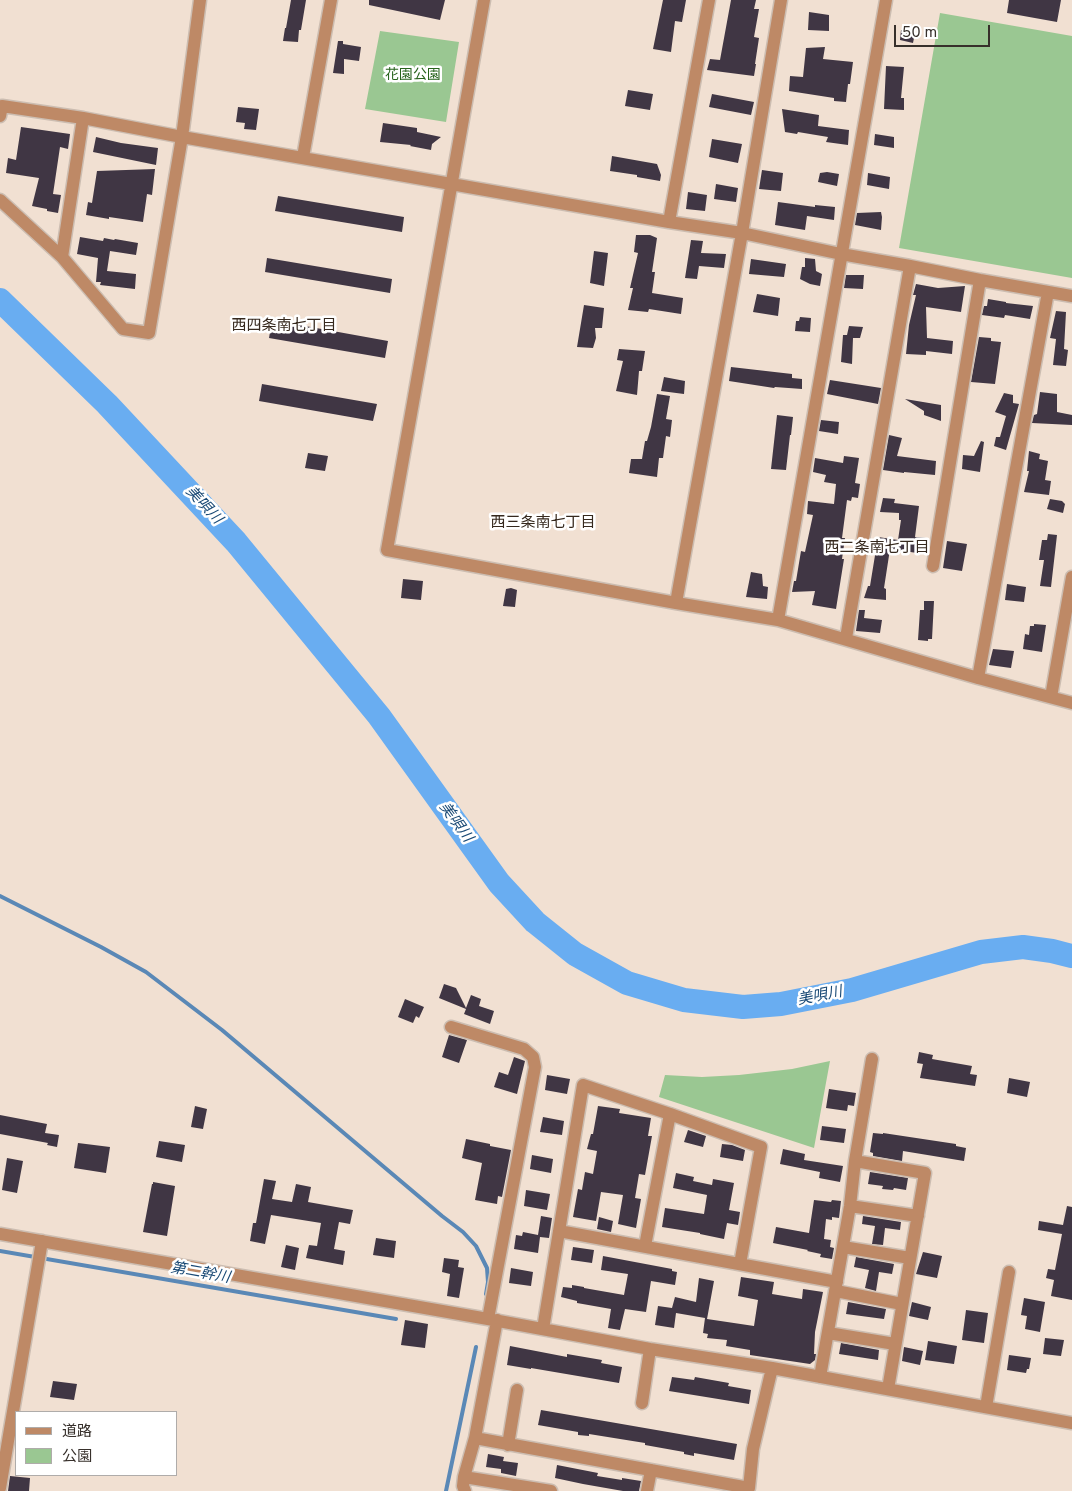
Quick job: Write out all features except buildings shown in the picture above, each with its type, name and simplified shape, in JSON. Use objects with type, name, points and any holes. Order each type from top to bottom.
[{"type":"street","points":[[0,200],[62,257],[123,329],[149,333],[182,137],[200,0]]},
{"type":"street","points":[[303,157],[331,0]]},
{"type":"street","points":[[484,0],[450,182],[387,550],[778,620],[1072,703]]},
{"type":"street","points":[[670,222],[708,0]]},
{"type":"street","points":[[676,603],[742,233],[781,0]]},
{"type":"street","points":[[778,620],[886,0]]},
{"type":"street","points":[[0,116],[2,106],[83,118],[182,137],[742,233],[841,254],[1072,296]]},
{"type":"street","points":[[62,257],[83,118]]},
{"type":"street","points":[[846,638],[910,266]]},
{"type":"street","points":[[933,566],[980,280]]},
{"type":"street","points":[[978,678],[1048,292]]},
{"type":"street","points":[[1051,697],[1072,577]]},
{"type":"street","points":[[451,1027],[524,1049],[532,1057],[535,1067],[475,1438],[464,1476],[463,1486],[465,1491]]},
{"type":"street","points":[[820,1377],[837,1286],[872,1059]]},
{"type":"street","points":[[543,1329],[583,1085],[761,1147],[740,1264]]},
{"type":"street","points":[[645,1246],[670,1114]]},
{"type":"street","points":[[855,1161],[925,1173],[888,1389]]},
{"type":"street","points":[[850,1206],[918,1216]]},
{"type":"street","points":[[558,1231],[740,1264],[837,1286],[902,1304]]},
{"type":"street","points":[[0,1234],[493,1319],[650,1349],[772,1368],[1072,1423]]},
{"type":"street","points":[[0,1488],[42,1241]]},
{"type":"street","points":[[843,1247],[910,1258]]},
{"type":"street","points":[[986,1407],[1009,1272]]},
{"type":"street","points":[[828,1333],[895,1344]]},
{"type":"street","points":[[642,1404],[650,1349]]},
{"type":"street","points":[[475,1438],[749,1490],[752,1449],[772,1368]]},
{"type":"street","points":[[508,1445],[517,1390]]},
{"type":"street","points":[[647,1491],[651,1470]]},
{"type":"street","points":[[464,1476],[551,1491]]},
{"type":"green space","points":[[940,13],[1072,36],[1072,278],[899,248]]},
{"type":"green space","name":"花園公園","points":[[380,31],[459,42],[446,122],[365,109]]},
{"type":"green space","points":[[830,1061],[814,1148],[659,1097],[665,1075],[702,1077],[739,1075],[792,1069]]},
{"type":"waterway","name":"美唄川","points":[[0,300],[107,404],[236,542],[379,716],[499,883],[535,922],[575,954],[627,983],[684,1000],[743,1007],[781,1004],[852,990],[981,952],[1023,947],[1072,956]]},
{"type":"waterway","points":[[0,896],[146,972],[222,1030],[463,1232],[476,1246],[487,1268],[488,1282],[486,1294]]},
{"type":"waterway","name":"第二幹川","points":[[0,1251],[396,1319]]},
{"type":"waterway","points":[[446,1491],[476,1347]]},
{"type":"district","name":"西四条南七丁目","points":[[284,327]]},
{"type":"district","name":"西三条南七丁目","points":[[543,524]]},
{"type":"district","name":"西二条南七丁目","points":[[877,549]]}]
